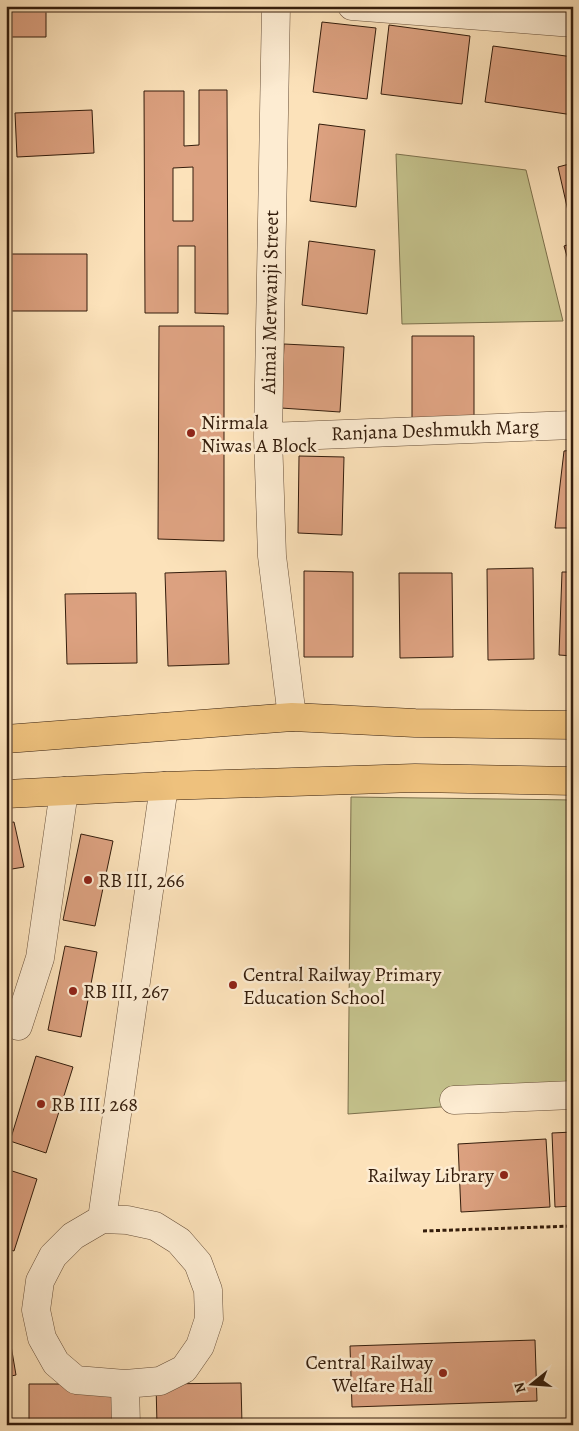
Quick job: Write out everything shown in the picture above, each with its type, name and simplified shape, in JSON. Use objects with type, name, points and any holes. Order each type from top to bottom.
[{"type":"highway","points":[[6,739],[292,717],[415,723],[573,725]]},
{"type":"highway","points":[[6,794],[164,786],[415,778],[573,781]]},
{"type":"street","name":"Aimai Merwanji Street","points":[[276,6],[268,437],[272,556],[292,717]]},
{"type":"street","points":[[352,6],[573,23]]},
{"type":"street","name":"Ranjana Deshmukh Marg","points":[[268,437],[573,425]]},
{"type":"street","points":[[102,1219],[164,786]]},
{"type":"street","points":[[18,1026],[40,958],[64,791]]},
{"type":"street","points":[[454,1100],[573,1095]]},
{"type":"street","points":[[102,1219],[127,1220],[155,1226],[180,1241],[198,1263],[208,1290],[209,1319],[200,1346],[184,1370],[160,1381],[125,1384],[76,1380],[56,1362],[42,1338],[36,1310],[40,1281],[53,1256],[73,1236],[102,1219]]},
{"type":"street","points":[[125,1384],[126,1425]]},
{"type":"path","points":[[423,1231],[573,1226]]},
{"type":"shaded area","points":[[396,154],[526,170],[563,321],[402,324]]},
{"type":"shaded area","points":[[351,797],[573,800],[573,1097],[348,1114]]},
{"type":"building","points":[[6,6],[46,6],[46,37],[6,37]]},
{"type":"building","points":[[322,22],[376,28],[367,99],[313,92]]},
{"type":"building","points":[[389,25],[470,36],[462,104],[381,94]]},
{"type":"building","points":[[493,46],[573,57],[573,115],[485,102]]},
{"type":"building","points":[[199,90],[227,90],[228,314],[195,313],[195,246],[178,246],[178,313],[145,313],[144,91],[184,91],[184,146],[199,145]],"holes":[[[193,167],[193,221],[173,221],[173,168]]]},
{"type":"building","points":[[92,110],[94,153],[17,157],[15,113]]},
{"type":"building","points":[[319,124],[365,130],[356,207],[310,201]]},
{"type":"building","points":[[573,163],[573,209],[568,211],[558,167]]},
{"type":"building","points":[[309,241],[375,250],[367,314],[302,305]]},
{"type":"building","points":[[573,243],[573,276],[564,246]]},
{"type":"building","points":[[6,254],[87,254],[87,311],[6,311]]},
{"type":"building","name":"Nirmala Niwas A Block","points":[[159,326],[224,326],[224,541],[158,539]]},
{"type":"building","points":[[412,336],[474,336],[474,421],[412,421]]},
{"type":"building","points":[[284,344],[344,347],[340,412],[281,408]]},
{"type":"building","points":[[573,450],[573,528],[555,528],[564,451]]},
{"type":"building","points":[[299,456],[344,457],[342,535],[298,533]]},
{"type":"building","points":[[533,568],[534,659],[488,660],[487,569]]},
{"type":"building","points":[[226,571],[229,664],[168,666],[165,573]]},
{"type":"building","points":[[304,571],[353,572],[353,657],[304,657]]},
{"type":"building","points":[[562,572],[573,572],[573,656],[559,655]]},
{"type":"building","points":[[399,573],[452,573],[453,657],[400,658]]},
{"type":"building","points":[[136,593],[137,663],[67,664],[65,594]]},
{"type":"building","points":[[14,822],[24,867],[6,870],[6,823]]},
{"type":"building","name":"RB III, 266","points":[[81,834],[113,841],[95,926],[63,920]]},
{"type":"building","name":"RB III, 267","points":[[65,946],[97,952],[81,1037],[48,1030]]},
{"type":"building","name":"RB III, 268","points":[[36,1056],[73,1067],[46,1153],[10,1141]]},
{"type":"building","points":[[573,1132],[573,1206],[555,1207],[552,1133]]},
{"type":"building","name":"Railway Library","points":[[546,1139],[550,1207],[461,1212],[458,1144]]},
{"type":"building","points":[[6,1169],[37,1179],[14,1251],[6,1248]]},
{"type":"building","points":[[6,1316],[16,1375],[6,1377]]},
{"type":"building","name":"Central Railway Welfare Hall","points":[[535,1340],[537,1401],[352,1407],[350,1346]]},
{"type":"building","points":[[241,1383],[242,1425],[157,1425],[156,1384]]},
{"type":"building","points":[[29,1384],[113,1384],[114,1425],[29,1425]]},
{"type":"place","name":"Nirmala Niwas A Block","points":[[191,433]]},
{"type":"place","name":"RB III, 266","points":[[88,880]]},
{"type":"place","name":"Central Railway Primary Education School","points":[[233,985]]},
{"type":"place","name":"RB III, 267","points":[[73,991]]},
{"type":"place","name":"RB III, 268","points":[[41,1104]]},
{"type":"place","name":"Railway Library","points":[[504,1175]]},
{"type":"place","name":"Central Railway Welfare Hall","points":[[443,1373]]}]
